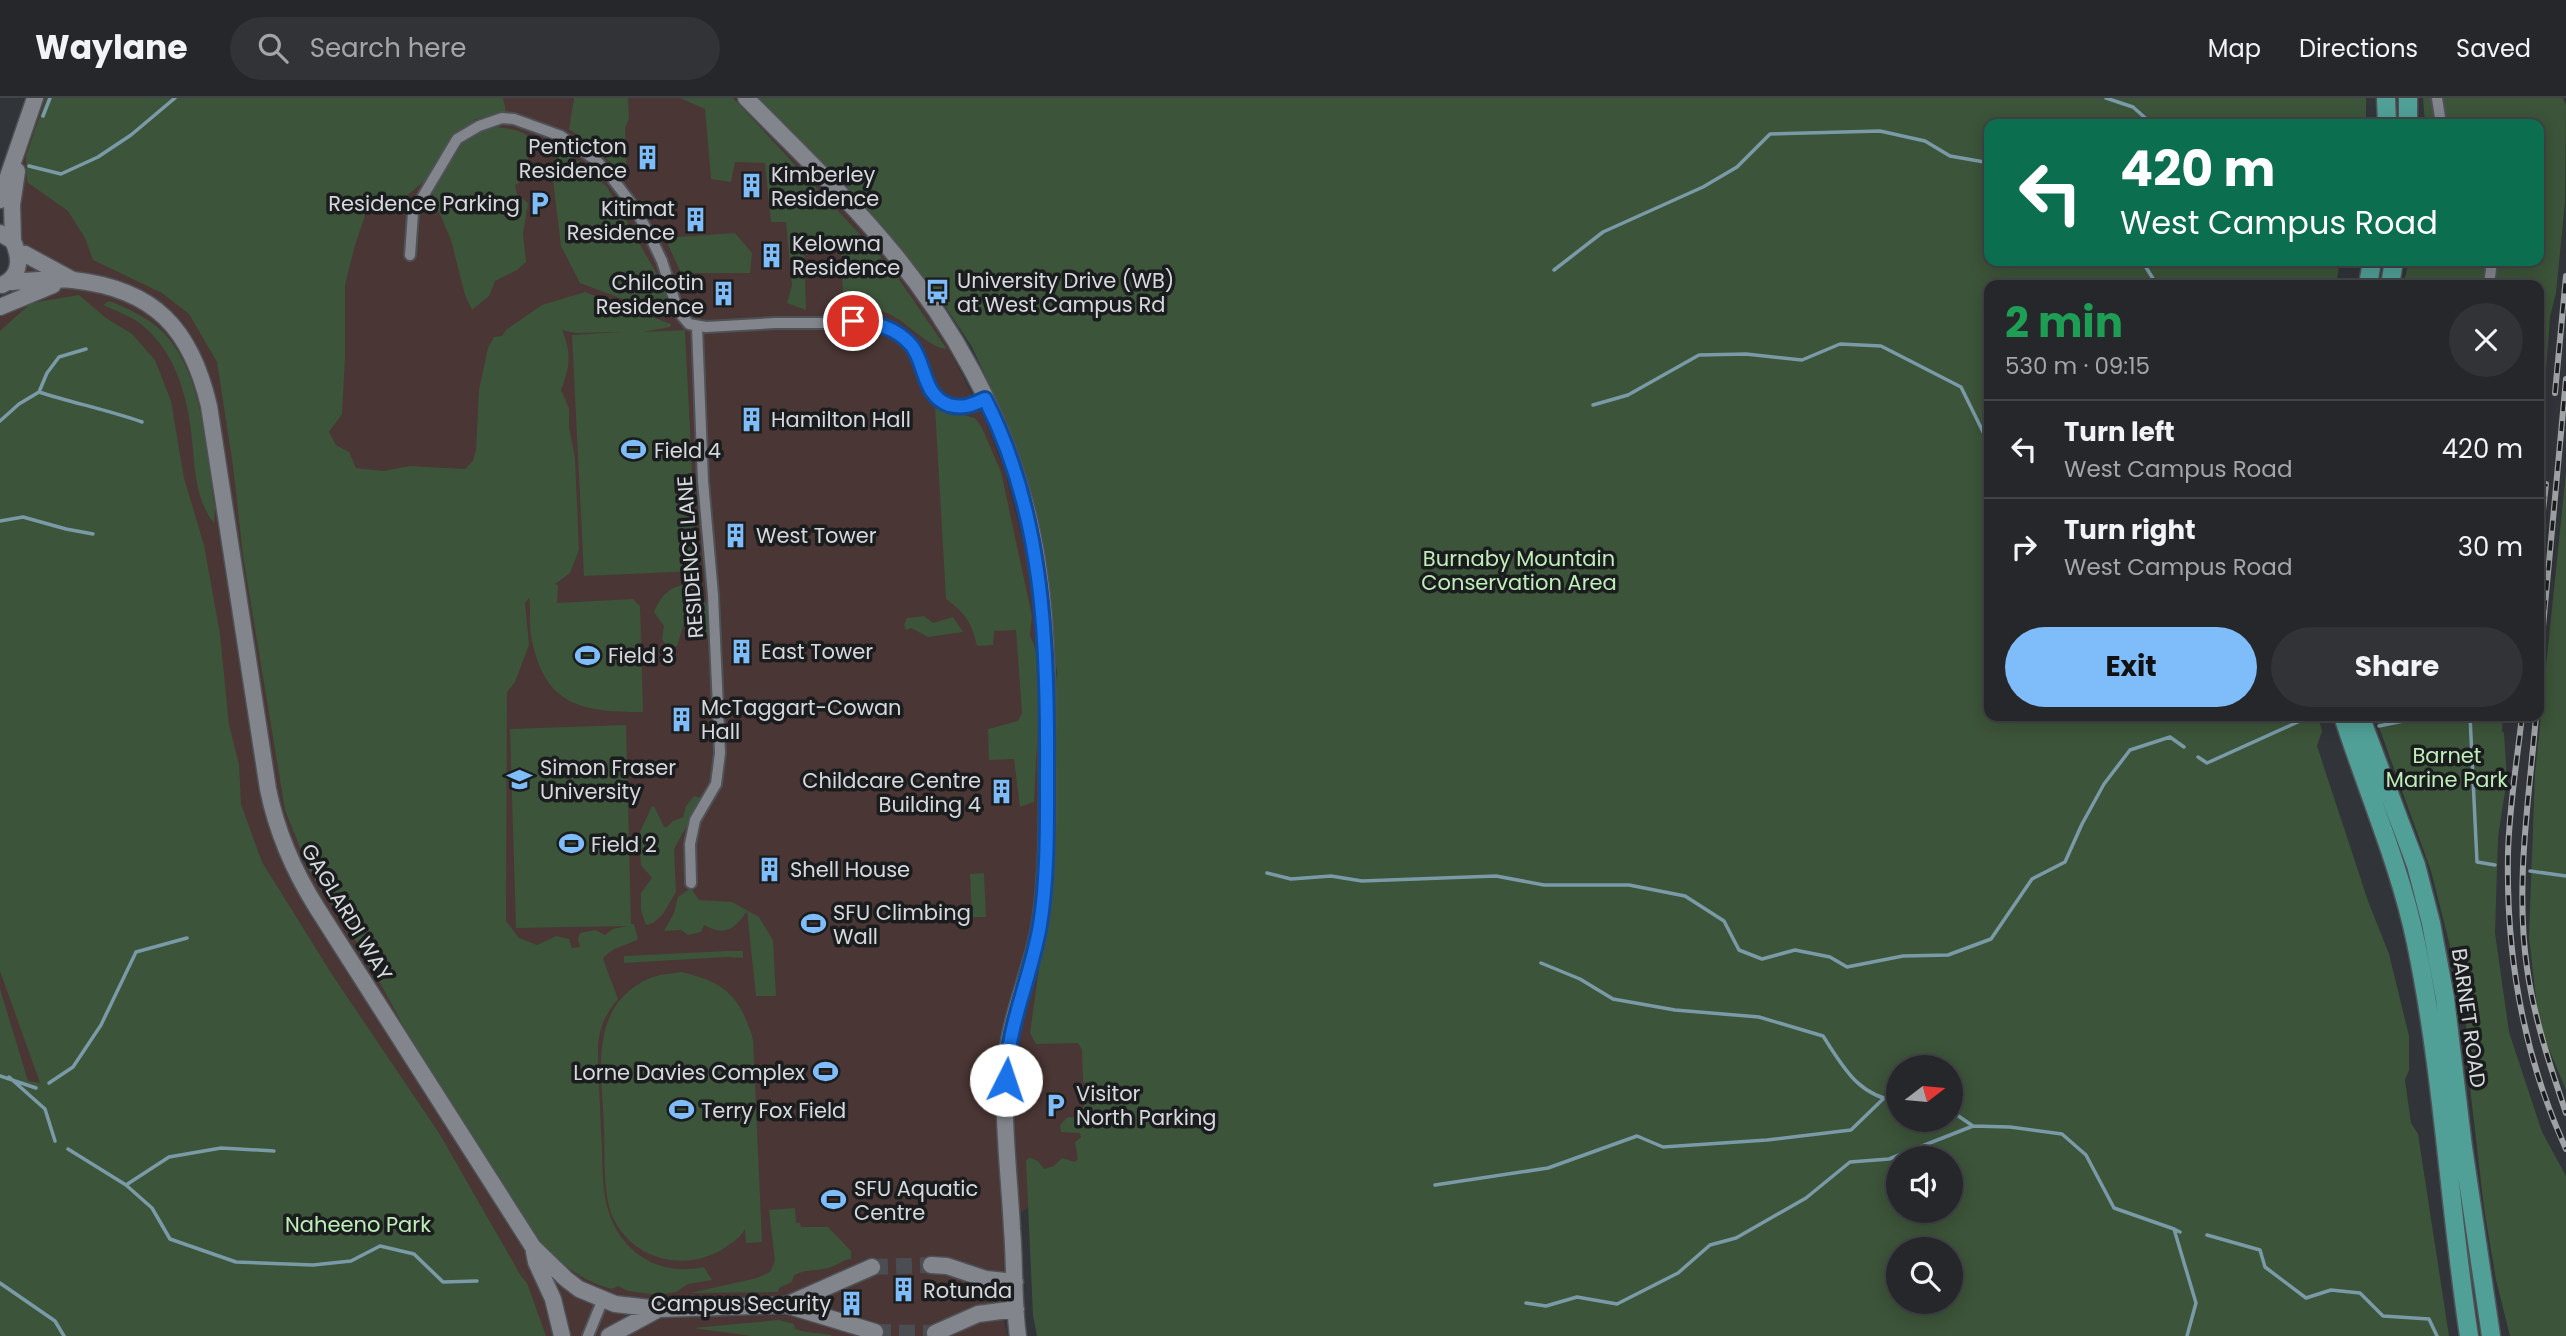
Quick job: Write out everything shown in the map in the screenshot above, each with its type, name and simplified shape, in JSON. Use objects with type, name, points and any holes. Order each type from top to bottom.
[{"type":"main road","points":[[2386,98],[2387,119]]},
{"type":"main road","points":[[2408,98],[2408,119]]},
{"type":"main road","name":"BARNET ROAD","points":[[2345,721],[2392,856],[2416,941],[2441,1106],[2469,1336]]},
{"type":"main road","name":"BARNET ROAD","points":[[2362,721],[2416,865],[2434,936],[2445,998],[2463,1147],[2491,1336]]},
{"type":"street","points":[[0,200],[35,98]]},
{"type":"street","points":[[747,98],[897,257],[962,355],[985,399],[1006,446],[1024,501],[1035,558],[1046,646],[1045,874],[1040,925],[1011,1030],[1006,1068],[1018,1336]]},
{"type":"street","points":[[2437,98],[2440,119]]},
{"type":"street","points":[[410,255],[413,212],[457,139],[479,126],[502,118],[514,119],[561,136],[597,161],[612,178],[634,207],[649,234],[683,318],[689,324],[697,327],[853,321],[877,323],[902,337],[912,347],[932,393],[942,402],[958,408],[985,399]]},
{"type":"street","points":[[4,284],[18,269],[10,242],[12,205],[19,165],[18,151]]},
{"type":"street","name":"GAGLARDI WAY","points":[[10,242],[71,279]]},
{"type":"street","points":[[0,307],[71,279]]},
{"type":"street","name":"GAGLARDI WAY","points":[[4,284],[71,279],[99,285],[144,301],[165,317],[191,350],[203,378],[209,406],[268,789],[280,837],[300,881],[533,1247],[579,1289],[615,1304],[659,1309],[786,1305],[864,1331],[875,1332]]},
{"type":"street","name":"RESIDENCE LANE","points":[[691,883],[691,844],[695,820],[716,784],[720,753],[713,595],[703,481],[697,327]]},
{"type":"street","points":[[533,1247],[536,1262],[553,1299],[562,1336]]},
{"type":"street","points":[[931,1265],[947,1266],[986,1279],[1016,1296]]},
{"type":"street","name":"GAGLARDI WAY","points":[[786,1305],[872,1268]]},
{"type":"street","points":[[935,1333],[1016,1296]]},
{"type":"street","points":[[588,1336],[603,1299]]},
{"type":"street","points":[[609,1336],[659,1309]]},
{"type":"shaded area","name":"Simon Fraser University","points":[[42,98],[737,98],[852,216],[901,275],[947,345],[984,418],[1005,472],[1029,564],[1037,610],[1041,664],[1040,853],[1031,933],[1022,961],[1107,1040],[1111,1159],[1004,1224],[1004,1322],[1008,1336],[0,1336],[0,312],[19,302],[28,251],[20,242],[18,188],[25,153]]},
{"type":"green space","points":[[46,98],[503,98],[506,112],[495,117],[475,119],[439,169],[398,203],[366,212],[345,285],[342,414],[329,432],[336,445],[349,452],[356,468],[383,471],[410,466],[465,469],[473,461],[476,450],[479,390],[488,348],[494,337],[502,336],[506,330],[542,305],[585,292],[671,324],[670,327],[643,332],[685,330],[697,571],[584,576],[572,335],[623,332],[576,333],[562,330],[569,360],[561,390],[569,408],[569,427],[575,458],[579,550],[570,573],[555,584],[558,585],[557,603],[633,599],[640,606],[643,712],[600,710],[583,706],[568,700],[555,690],[545,677],[537,659],[531,636],[529,598],[525,603],[529,645],[515,682],[507,692],[506,921],[519,938],[537,945],[556,936],[569,939],[572,948],[580,947],[580,933],[595,930],[605,935],[613,929],[627,926],[516,928],[510,729],[626,725],[631,924],[634,924],[638,939],[615,949],[603,959],[618,999],[604,1020],[598,1045],[605,1197],[621,1236],[643,1258],[671,1268],[704,1267],[712,1280],[688,1284],[676,1292],[660,1295],[628,1291],[618,1286],[612,1289],[587,1280],[565,1266],[546,1248],[529,1227],[410,1038],[365,955],[309,870],[285,810],[243,556],[217,362],[189,314],[162,293],[93,260],[85,238],[68,211],[27,182],[26,156]]},
{"type":"green space","points":[[574,98],[628,98],[629,119],[625,128],[627,179],[600,152],[569,129]]},
{"type":"green space","points":[[680,98],[733,98],[891,268],[947,349],[932,344],[884,312],[844,309],[840,241],[804,241],[806,310],[787,303],[792,285],[786,222],[771,222],[765,163],[735,162],[731,182],[711,179],[705,109]]},
{"type":"green space","name":"Burnaby Mountain Conservation Area","points":[[757,98],[2366,98],[2366,119],[1984,119],[1984,266],[2339,266],[2337,280],[1984,280],[1984,721],[2319,721],[2322,731],[2317,746],[2368,901],[2389,954],[2409,1036],[2409,1070],[2405,1080],[2411,1123],[2418,1134],[2449,1336],[1037,1336],[1033,1315],[1026,1160],[1030,1158],[1038,1161],[1044,1169],[1054,1166],[1062,1158],[1075,1162],[1078,1159],[1075,1142],[1081,1137],[1080,1133],[1061,1132],[1060,1125],[1068,1117],[1079,1118],[1087,1097],[1082,1050],[1078,1043],[1036,1044],[1030,1033],[1052,875],[1052,718],[1057,673],[1039,522],[1002,412],[972,347],[935,291],[850,194]]},
{"type":"green space","points":[[2423,98],[2563,98],[2566,105],[2565,202],[2556,293],[2550,317],[2544,398],[2544,280],[2404,280],[2408,266],[2544,266],[2544,119],[2425,119]]},
{"type":"green space","points":[[497,127],[521,132],[533,141],[522,181],[515,185],[517,194],[528,203],[523,234],[526,262],[517,270],[495,281],[489,296],[472,310],[465,295],[451,240],[433,198],[433,181],[469,136]]},
{"type":"green space","points":[[556,151],[567,151],[607,187],[666,290],[672,313],[665,315],[580,283],[561,246],[552,172]]},
{"type":"green space","points":[[735,233],[752,253],[750,273],[681,273],[665,238]]},
{"type":"green space","name":"Naheeno Park","points":[[79,295],[106,318],[132,334],[155,360],[171,401],[184,478],[204,545],[220,634],[229,725],[239,764],[241,804],[262,862],[333,976],[439,1133],[527,1283],[546,1336],[0,1336],[0,989],[28,1081],[40,1083],[0,971],[0,331],[31,303]]},
{"type":"green space","points":[[109,301],[139,314],[165,334],[188,372],[201,416],[215,508],[214,523],[204,507],[198,489],[189,417],[174,366],[155,337],[142,325],[103,305]]},
{"type":"green space","points":[[935,408],[975,418],[982,428],[1001,472],[1032,616],[1030,635],[1038,656],[1040,682],[1034,802],[1020,807],[1014,759],[989,760],[988,729],[1018,721],[1022,713],[1016,630],[994,631],[993,645],[977,646],[967,619],[946,599]]},
{"type":"green space","name":"Barnet Marine Park","points":[[2566,472],[2566,1090],[2539,1025],[2529,937],[2535,774],[2540,721],[2544,721],[2544,686]]},
{"type":"green space","points":[[695,583],[704,595],[703,602],[708,603],[717,618],[710,638],[692,620],[688,610],[677,646],[673,648],[666,645],[662,639],[664,626],[654,612],[670,590]]},
{"type":"green space","points":[[924,616],[933,623],[953,617],[963,632],[928,637],[911,628],[906,630],[904,625],[907,618]]},
{"type":"green space","points":[[2377,721],[2503,721],[2507,779],[2498,837],[2495,933],[2509,1032],[2542,1132],[2566,1176],[2566,1336],[2510,1336],[2496,1280],[2484,1208],[2466,1024],[2431,871]]},
{"type":"green space","points":[[694,796],[702,798],[674,849],[676,892],[663,914],[653,923],[646,925],[641,910],[641,893],[652,878],[641,865],[639,834],[652,806],[664,827],[667,827],[683,817],[686,806]]},
{"type":"green space","points":[[984,873],[986,917],[972,917],[970,874]]},
{"type":"green space","points":[[691,888],[699,900],[732,902],[759,917],[773,940],[776,996],[756,996],[747,911],[734,927],[724,931],[704,925],[701,932],[688,935],[681,930],[664,931],[674,913],[678,897]]},
{"type":"green space","points":[[743,951],[743,958],[624,963],[624,956]]},
{"type":"green space","name":"Terry Fox Field","points":[[681,972],[709,981],[729,993],[742,1012],[753,1039],[762,1242],[746,1243],[745,1229],[736,1239],[714,1254],[680,1261],[647,1253],[632,1243],[620,1230],[611,1213],[606,1183],[601,1063],[607,1023],[616,1005],[630,990],[650,978]]},
{"type":"green space","points":[[795,1208],[796,1223],[800,1223],[801,1227],[828,1227],[851,1251],[851,1259],[828,1268],[794,1275],[792,1282],[779,1288],[778,1292],[690,1293],[757,1278],[770,1272],[775,1261],[769,1210]]},
{"type":"green space","points":[[779,1320],[794,1324],[795,1329],[800,1331],[834,1336],[752,1336],[693,1328]]},
{"type":"waterway","points":[[43,116],[50,98]]},
{"type":"waterway","points":[[29,166],[61,174],[98,157],[131,135],[175,98]]},
{"type":"waterway","points":[[2106,98],[2133,107],[2146,119]]},
{"type":"waterway","points":[[1554,270],[1603,232],[1703,187],[1737,167],[1770,134],[1880,131],[1925,141],[1950,156],[1984,162]]},
{"type":"waterway","points":[[2145,266],[2154,280]]},
{"type":"waterway","points":[[1593,405],[1628,395],[1699,355],[1746,354],[1802,360],[1840,344],[1881,346],[1961,387],[1984,434]]},
{"type":"waterway","points":[[0,421],[19,404],[39,392],[47,373],[59,357],[86,349]]},
{"type":"waterway","points":[[39,392],[142,422]]},
{"type":"waterway","points":[[0,521],[23,517],[93,534]]},
{"type":"waterway","points":[[2198,757],[2207,763],[2300,721]]},
{"type":"waterway","points":[[2379,726],[2403,721]]},
{"type":"waterway","points":[[2470,721],[2477,862],[2495,865]]},
{"type":"waterway","points":[[1267,873],[1291,879],[1331,876],[1362,881],[1496,876],[1544,885],[1629,885],[1685,896],[1724,921],[1739,950],[1762,959],[1795,950],[1830,957],[1847,967],[1903,956],[1948,955],[1991,939],[2032,879],[2065,862],[2104,784],[2130,750],[2170,737],[2184,747]]},
{"type":"waterway","points":[[2530,871],[2566,876]]},
{"type":"waterway","points":[[49,1083],[73,1067],[101,1025],[136,952],[187,938]]},
{"type":"waterway","points":[[1541,963],[1580,979],[1613,999],[1675,1010],[1759,1017],[1823,1036],[1853,1078],[1872,1093],[1886,1098]]},
{"type":"waterway","points":[[0,1076],[36,1088]]},
{"type":"waterway","points":[[9,1077],[45,1109],[55,1141]]},
{"type":"waterway","points":[[1435,1185],[1548,1168],[1637,1136],[1663,1147],[1767,1140],[1851,1130],[1883,1099]]},
{"type":"waterway","points":[[1964,1120],[1973,1126],[2010,1127],[2062,1134],[2086,1155],[2114,1208],[2174,1229]]},
{"type":"waterway","points":[[1526,1303],[1546,1306],[1577,1297],[1617,1304],[1678,1273],[1710,1245],[1736,1238],[1806,1198],[1850,1162],[1889,1159],[1973,1126]]},
{"type":"waterway","points":[[126,1185],[169,1157],[221,1148],[274,1151]]},
{"type":"waterway","points":[[68,1149],[126,1185],[152,1208],[170,1239],[236,1262],[313,1265],[351,1261],[380,1246],[414,1254],[443,1282],[477,1281]]},
{"type":"waterway","points":[[2180,1232],[2174,1229],[2196,1303],[2187,1336]]},
{"type":"waterway","points":[[2207,1235],[2260,1250],[2265,1267],[2306,1298],[2331,1290],[2360,1293],[2383,1316],[2429,1319],[2437,1336]]},
{"type":"waterway","points":[[0,1283],[55,1321],[64,1336]]},
{"type":"tunnel","points":[[872,1267],[931,1265]]},
{"type":"tunnel","points":[[875,1332],[935,1333]]},
{"type":"railway","points":[[2555,393],[2566,276]]},
{"type":"railway","points":[[2544,616],[2566,379]]},
{"type":"railway","points":[[2544,502],[2546,484]]},
{"type":"railway","points":[[2521,721],[2509,837],[2510,930],[2528,1042],[2551,1114],[2566,1149]]},
{"type":"railway","points":[[2536,721],[2524,842],[2524,936],[2534,1005],[2548,1060],[2566,1113]]},
{"type":"place","name":"Penticton Residence","points":[[647,158]]},
{"type":"place","name":"Kimberley Residence","points":[[751,186]]},
{"type":"place","name":"Residence Parking","points":[[540,203]]},
{"type":"place","name":"Kitimat Residence","points":[[695,220]]},
{"type":"place","name":"Kelowna Residence","points":[[772,255]]},
{"type":"place","name":"University Drive (WB) at West Campus Rd","points":[[937,292]]},
{"type":"place","name":"Chilcotin Residence","points":[[724,294]]},
{"type":"place","name":"Hamilton Hall","points":[[751,419]]},
{"type":"place","name":"Field 4","points":[[634,450]]},
{"type":"place","name":"West Tower","points":[[736,535]]},
{"type":"place","name":"East Tower","points":[[741,651]]},
{"type":"place","name":"Field 3","points":[[588,655]]},
{"type":"place","name":"McTaggart-Cowan Hall","points":[[681,719]]},
{"type":"place","name":"Simon Fraser University","points":[[520,779]]},
{"type":"place","name":"Childcare Centre Building 4","points":[[1001,792]]},
{"type":"place","name":"Field 2","points":[[571,844]]},
{"type":"place","name":"Shell House","points":[[770,869]]},
{"type":"place","name":"SFU Climbing Wall","points":[[813,924]]},
{"type":"place","name":"Lorne Davies Complex","points":[[825,1072]]},
{"type":"place","name":"Visitor North Parking","points":[[1056,1105]]},
{"type":"place","name":"Terry Fox Field","points":[[681,1110]]},
{"type":"place","name":"SFU Aquatic Centre","points":[[834,1200]]},
{"type":"place","name":"Rotunda","points":[[903,1290]]},
{"type":"place","name":"Campus Security","points":[[851,1303]]},
{"type":"route","points":[[853,321],[877,323],[902,337],[920,361],[932,393],[942,402],[958,408],[985,399],[1006,446],[1024,501],[1031,533],[1046,646],[1046,861],[1040,925],[1011,1030],[1006,1080]]}]
